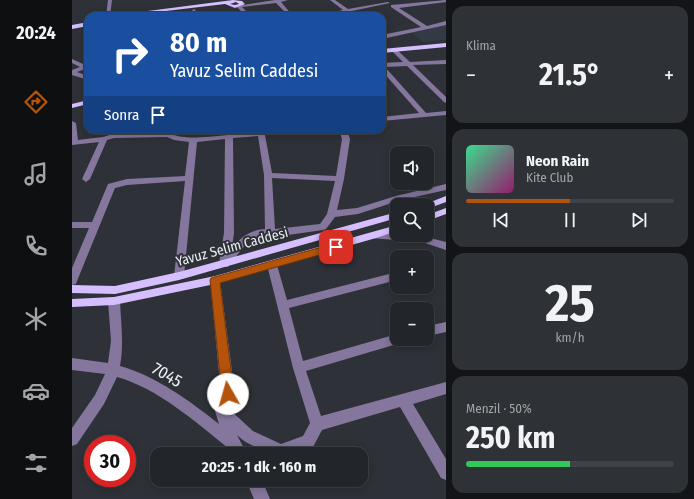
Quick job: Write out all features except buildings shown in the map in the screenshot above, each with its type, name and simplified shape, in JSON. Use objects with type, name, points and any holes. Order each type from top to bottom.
[{"type":"main road","points":[[179,12],[235,3]]},
{"type":"main road","points":[[149,12],[235,3]]},
{"type":"main road","points":[[72,22],[84,20]]},
{"type":"main road","points":[[72,27],[84,25]]},
{"type":"main road","points":[[386,50],[446,44]]},
{"type":"main road","points":[[386,50],[402,48]]},
{"type":"main road","points":[[72,102],[84,99]]},
{"type":"main road","points":[[72,106],[84,103]]},
{"type":"main road","points":[[434,203],[446,199]]},
{"type":"main road","points":[[434,215],[446,211]]},
{"type":"main road","name":"Yavuz Selim Caddesi","points":[[72,289],[115,290],[179,276],[390,217]]},
{"type":"main road","name":"Yavuz Selim Caddesi","points":[[72,302],[114,301],[215,280],[390,230]]},
{"type":"street","points":[[108,12],[110,0]]},
{"type":"street","points":[[235,3],[248,0]]},
{"type":"street","points":[[235,3],[286,0]]},
{"type":"street","points":[[332,0],[349,11]]},
{"type":"street","points":[[277,1],[286,12]]},
{"type":"street","points":[[343,12],[385,1],[425,27]]},
{"type":"street","points":[[395,7],[446,1]]},
{"type":"street","points":[[235,3],[245,12]]},
{"type":"street","points":[[386,34],[446,23]]},
{"type":"street","points":[[386,37],[402,48],[411,63],[446,101]]},
{"type":"street","points":[[394,50],[446,92]]},
{"type":"street","points":[[72,61],[84,65]]},
{"type":"street","points":[[386,66],[446,62]]},
{"type":"street","points":[[72,72],[84,67]]},
{"type":"street","points":[[386,71],[424,115]]},
{"type":"street","points":[[72,72],[84,76]]},
{"type":"street","points":[[386,117],[446,113]]},
{"type":"street","points":[[72,123],[73,143],[104,139],[112,134]]},
{"type":"street","points":[[168,134],[174,138],[192,140],[261,134],[268,175],[270,232]]},
{"type":"street","points":[[224,264],[245,239],[259,233],[323,227],[332,214],[340,179],[346,139],[344,134]]},
{"type":"street","points":[[224,264],[229,234],[229,137]]},
{"type":"street","points":[[86,179],[104,139]]},
{"type":"street","points":[[179,276],[192,140]]},
{"type":"street","points":[[268,175],[340,179]]},
{"type":"street","points":[[72,281],[111,186],[127,182],[188,178]]},
{"type":"street","points":[[332,214],[358,211],[399,198],[446,187]]},
{"type":"street","points":[[72,225],[95,225]]},
{"type":"street","points":[[372,236],[422,239],[446,246]]},
{"type":"street","points":[[222,411],[248,436],[281,451],[308,442],[317,424],[299,368],[272,264]]},
{"type":"street","points":[[282,305],[390,278]]},
{"type":"street","points":[[215,280],[228,394],[222,411],[236,447]]},
{"type":"street","points":[[72,439],[94,409],[112,371],[116,353],[114,301]]},
{"type":"street","points":[[434,330],[446,327]]},
{"type":"street","points":[[299,368],[390,341]]},
{"type":"street","name":"7045","points":[[72,364],[98,367],[137,378],[187,407],[235,447]]},
{"type":"street","points":[[317,424],[404,401],[446,388]]},
{"type":"street","points":[[404,401],[446,473]]},
{"type":"street","points":[[257,487],[262,499]]},
{"type":"shaded area","points":[[446,24],[446,40],[423,42],[410,31]]},
{"type":"route","points":[[228,394],[215,280],[336,247]]}]
